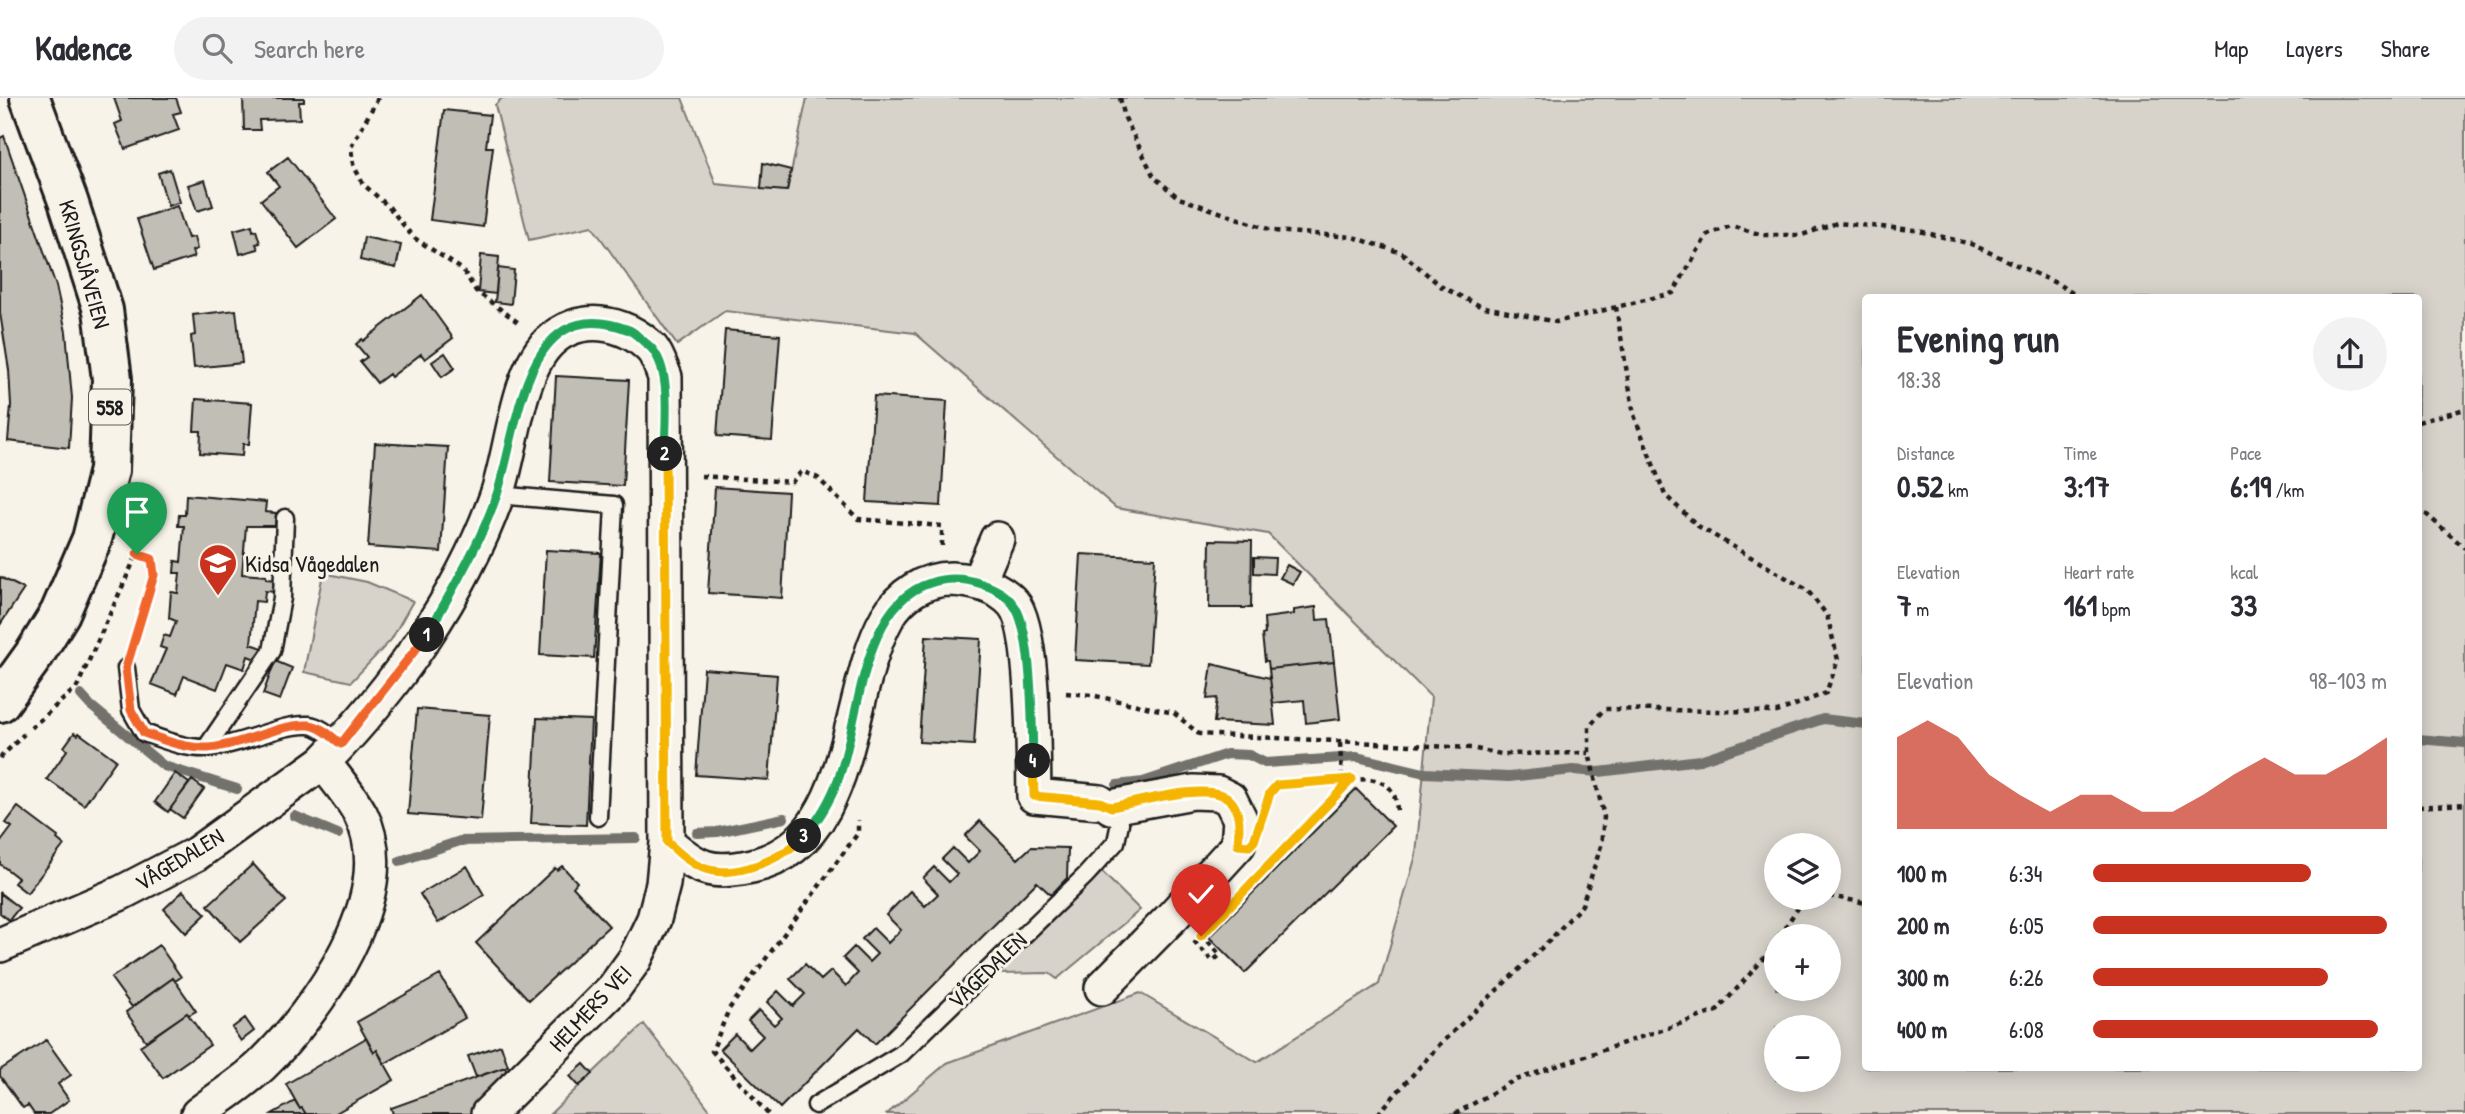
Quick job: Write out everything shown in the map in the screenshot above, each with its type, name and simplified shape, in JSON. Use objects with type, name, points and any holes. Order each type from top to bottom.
[{"type":"main road","name":"KRINGSJÅVEIEN","points":[[0,702],[34,655],[60,612],[92,540],[109,470],[112,379],[103,310],[68,201],[30,98]]},
{"type":"street","points":[[549,342],[572,327],[602,322],[632,331],[654,351],[665,377],[667,842],[686,859],[705,869],[733,870],[764,864],[796,845],[819,820],[839,776],[869,661],[887,618],[900,600],[916,587],[943,579],[970,579],[996,589],[1014,604],[1024,627],[1032,664],[1034,796],[1106,805],[1193,792],[1218,793],[1230,799],[1240,819],[1238,845],[1196,883],[1141,955],[1102,988]]},
{"type":"street","name":"VÅGEDALEN","points":[[0,946],[121,894],[196,854],[332,753],[426,636],[477,546],[497,495],[534,362],[549,342]]},
{"type":"street","points":[[978,583],[997,539]]},
{"type":"street","points":[[198,1114],[260,1067],[293,1032],[326,987],[351,940],[369,892],[371,850],[362,816],[332,753]]},
{"type":"street","name":"HELMERS VEI","points":[[488,1114],[614,988],[635,959],[654,919],[663,884],[667,842]]},
{"type":"lane","points":[[497,495],[614,505],[598,817]]},
{"type":"lane","points":[[206,748],[272,651],[282,598],[285,518]]},
{"type":"lane","points":[[126,668],[131,710],[144,733],[175,743],[206,748],[238,743],[293,726],[310,725],[322,730],[332,753]]},
{"type":"lane","name":"VÅGEDALEN","points":[[816,1105],[901,1054],[1085,876],[1116,842],[1120,823],[1106,805]]},
{"type":"path","points":[[378,98],[351,147],[353,164],[363,184],[389,207],[413,236],[463,270],[476,291],[503,313],[549,342]]},
{"type":"path","points":[[1120,98],[1125,118],[1154,177],[1179,198],[1274,231],[1353,237],[1402,253],[1442,287],[1480,306],[1556,322],[1673,293],[1707,235],[1731,226],[1763,235],[1802,235],[1837,223],[1915,230],[1971,244],[2059,284],[2074,294]]},
{"type":"path","points":[[1378,1114],[1440,1044],[1524,965],[1582,905],[1601,846],[1604,817],[1589,753],[1589,727],[1604,709],[1777,712],[1826,693],[1838,660],[1827,615],[1807,590],[1698,526],[1665,495],[1634,415],[1616,307]]},
{"type":"path","points":[[2422,421],[2465,409]]},
{"type":"path","points":[[701,475],[792,482],[802,471],[818,478],[858,519],[942,526],[943,579]]},
{"type":"path","points":[[2422,510],[2465,548]]},
{"type":"path","points":[[126,668],[154,575],[152,559],[137,554]]},
{"type":"path","points":[[1077,694],[1174,713],[1199,734],[1471,748],[1501,754],[1589,753]]},
{"type":"path","points":[[1340,743],[1342,778]]},
{"type":"path","points":[[768,1114],[712,1051],[729,1009],[858,833],[858,801],[839,776]]},
{"type":"path","points":[[1266,803],[1272,789],[1277,785],[1342,778],[1369,779],[1387,784],[1395,797],[1397,814]]},
{"type":"path","points":[[1259,876],[1352,779]]},
{"type":"path","points":[[2422,807],[2465,804]]},
{"type":"path","points":[[1841,898],[1862,902]]},
{"type":"path","points":[[1207,930],[1201,936],[1220,955],[1213,961]]},
{"type":"path","points":[[1455,1114],[1513,1081],[1717,1011],[1764,958]]},
{"type":"shaded area","points":[[502,98],[682,98],[716,184],[787,191],[807,98],[2465,98],[2465,1114],[887,1114],[947,1063],[1140,993],[1257,1062],[1379,984],[1416,855],[1431,697],[1268,534],[1116,508],[915,333],[725,311],[677,345],[592,226],[529,240],[495,105]]},
{"type":"shaded area","points":[[323,573],[367,582],[413,601],[391,640],[351,682],[304,672]]},
{"type":"shaded area","points":[[1102,872],[1140,910],[1057,979],[1049,973],[997,974]]},
{"type":"shaded area","points":[[644,1024],[713,1114],[550,1114]]},
{"type":"building","points":[[114,98],[176,98],[181,112],[173,114],[179,130],[125,149],[115,124],[122,121]]},
{"type":"building","points":[[243,98],[304,98],[304,102],[299,102],[300,119],[259,120],[260,130],[244,130]]},
{"type":"building","points":[[444,110],[490,115],[486,147],[493,147],[483,227],[430,220]]},
{"type":"building","points":[[4,136],[56,286],[66,332],[72,398],[69,448],[8,441],[11,405],[9,370],[0,313],[0,138]]},
{"type":"building","points":[[288,157],[336,219],[298,248],[261,200],[279,186],[268,172]]},
{"type":"building","points":[[763,163],[791,170],[787,191],[761,189]]},
{"type":"building","points":[[170,169],[180,202],[168,206],[158,173]]},
{"type":"building","points":[[205,180],[213,206],[197,211],[188,185]]},
{"type":"building","points":[[177,206],[188,238],[194,237],[197,249],[192,251],[194,257],[154,270],[137,219]]},
{"type":"building","points":[[252,225],[260,243],[256,244],[258,249],[240,254],[234,230]]},
{"type":"building","points":[[364,237],[401,245],[396,268],[360,260]]},
{"type":"building","points":[[481,255],[499,257],[496,294],[478,292]]},
{"type":"building","points":[[498,268],[514,270],[511,304],[495,302]]},
{"type":"building","points":[[422,295],[453,338],[425,359],[421,354],[391,377],[389,374],[377,383],[360,362],[367,357],[356,344]]},
{"type":"building","points":[[236,310],[242,363],[194,368],[191,336],[195,335],[193,315]]},
{"type":"building","points":[[725,330],[780,335],[772,440],[717,436]]},
{"type":"building","points":[[445,353],[455,368],[442,377],[432,362]]},
{"type":"building","points":[[556,376],[629,380],[623,486],[550,482]]},
{"type":"building","points":[[874,396],[947,401],[941,506],[867,502]]},
{"type":"building","points":[[196,399],[252,403],[249,444],[243,444],[242,456],[200,453],[201,431],[194,431]]},
{"type":"building","points":[[375,443],[448,447],[441,552],[368,547]]},
{"type":"building","points":[[715,487],[788,492],[782,598],[708,593]]},
{"type":"building","name":"Kidsa Vågedalen","points":[[186,495],[266,502],[265,512],[276,513],[275,526],[246,526],[242,574],[277,580],[276,592],[265,591],[264,602],[255,601],[251,644],[263,648],[258,660],[248,656],[244,669],[227,663],[217,689],[184,676],[177,694],[151,684],[166,649],[160,647],[164,635],[170,637],[176,621],[169,618],[171,592],[178,593],[180,573],[174,573],[175,561],[181,562],[184,526],[178,526],[179,515],[185,515]]},
{"type":"building","points":[[1210,540],[1252,541],[1251,608],[1209,608]]},
{"type":"building","points":[[546,550],[601,553],[594,658],[540,655]]},
{"type":"building","points":[[1081,554],[1155,558],[1148,664],[1075,660]]},
{"type":"building","points":[[1254,557],[1275,558],[1274,574],[1254,573]]},
{"type":"building","points":[[1287,565],[1300,572],[1293,584],[1280,578]]},
{"type":"building","points":[[0,577],[24,589],[0,625]]},
{"type":"building","points":[[1316,607],[1317,620],[1329,619],[1334,662],[1269,669],[1268,661],[1265,661],[1262,635],[1265,634],[1264,618],[1294,614],[1294,610]]},
{"type":"building","points":[[926,636],[981,639],[974,745],[919,742]]},
{"type":"building","points":[[275,661],[292,668],[280,700],[263,694]]},
{"type":"building","points":[[1334,662],[1340,719],[1306,723],[1304,700],[1273,703],[1269,669]]},
{"type":"building","points":[[1212,664],[1270,678],[1275,725],[1214,722],[1217,698],[1207,699]]},
{"type":"building","points":[[704,669],[777,675],[769,780],[696,775]]},
{"type":"building","points":[[417,709],[490,715],[481,820],[408,814]]},
{"type":"building","points":[[537,718],[591,720],[586,825],[531,823]]},
{"type":"building","points":[[74,733],[79,733],[116,760],[84,805],[47,779],[67,750],[64,747]]},
{"type":"building","points":[[175,773],[189,783],[168,812],[155,802]]},
{"type":"building","points":[[192,780],[204,789],[183,818],[170,809]]},
{"type":"building","points":[[1356,789],[1393,826],[1245,973],[1209,937]]},
{"type":"building","points":[[18,807],[58,837],[64,845],[27,893],[14,883],[18,878],[0,864],[0,843],[12,827],[6,823]]},
{"type":"building","points":[[980,821],[1018,859],[1031,847],[1068,848],[1067,878],[1051,895],[1037,882],[875,1044],[859,1028],[780,1108],[720,1049],[735,1034],[750,1049],[763,1036],[748,1021],[759,1010],[774,1025],[782,1018],[767,1002],[778,991],[793,1006],[805,994],[790,979],[805,964],[821,980],[831,971],[846,986],[858,973],[843,958],[854,947],[869,962],[877,954],[862,939],[873,928],[888,943],[901,930],[886,915],[910,891],[925,906],[938,894],[923,878],[934,867],[949,882],[957,874],[942,859],[953,848],[968,863],[980,851],[965,836]]},
{"type":"building","points":[[253,864],[286,901],[240,942],[208,905]]},
{"type":"building","points":[[467,866],[484,895],[438,923],[420,894]]},
{"type":"building","points":[[562,866],[577,882],[573,887],[609,926],[529,1000],[476,943],[555,868],[557,870]]},
{"type":"building","points":[[183,891],[206,914],[186,933],[164,909]]},
{"type":"building","points":[[0,893],[19,908],[9,920],[0,913]]},
{"type":"building","points":[[159,945],[181,977],[175,981],[173,978],[132,1007],[111,978]]},
{"type":"building","points":[[440,975],[465,1018],[384,1064],[357,1022]]},
{"type":"building","points":[[173,978],[196,1011],[189,1015],[187,1013],[146,1041],[126,1012]]},
{"type":"building","points":[[187,1013],[210,1045],[163,1078],[140,1046]]},
{"type":"building","points":[[245,1018],[254,1031],[241,1041],[232,1028]]},
{"type":"building","points":[[366,1038],[374,1052],[377,1050],[394,1080],[334,1114],[306,1114],[300,1109],[286,1084]]},
{"type":"building","points":[[46,1040],[71,1075],[58,1084],[69,1100],[49,1114],[34,1114],[28,1105],[23,1108],[0,1076],[0,1070]]},
{"type":"building","points":[[501,1045],[508,1066],[476,1077],[468,1056]]},
{"type":"building","points":[[584,1064],[593,1074],[579,1086],[570,1076]]},
{"type":"building","points":[[505,1067],[518,1105],[492,1114],[393,1114],[391,1108]]},
{"type":"building","points":[[295,1101],[306,1114],[272,1114]]},
{"type":"waterway","points":[[81,695],[164,766],[237,789]]},
{"type":"waterway","points":[[1117,785],[1143,782],[1227,754],[1249,755],[1265,763],[1357,757],[1424,773],[1509,777],[1573,770],[1599,772],[1700,760],[1823,719],[1862,724]]},
{"type":"waterway","points":[[2422,739],[2465,743]]},
{"type":"waterway","points":[[295,816],[338,834]]},
{"type":"waterway","points":[[697,833],[717,832],[784,818]]},
{"type":"waterway","points":[[400,861],[460,841],[636,838]]},
{"type":"place","name":"Kidsa Vågedalen","points":[[218,597]]},
{"type":"route","points":[[137,554],[152,559],[154,575],[126,668],[131,710],[144,733],[175,743],[206,748],[238,743],[293,726],[310,725],[341,744],[426,636],[477,546],[497,495],[534,362],[549,342],[572,327],[602,322],[632,331],[654,351],[665,377],[667,842],[686,859],[705,869],[733,870],[764,864],[796,845],[819,820],[839,776],[869,661],[887,618],[900,600],[916,587],[943,579],[970,579],[996,589],[1014,604],[1024,627],[1031,691],[1034,796],[1100,802],[1111,807],[1193,792],[1218,793],[1230,799],[1240,819],[1238,845],[1249,846],[1254,841],[1270,793],[1277,785],[1352,779],[1201,936]]}]
